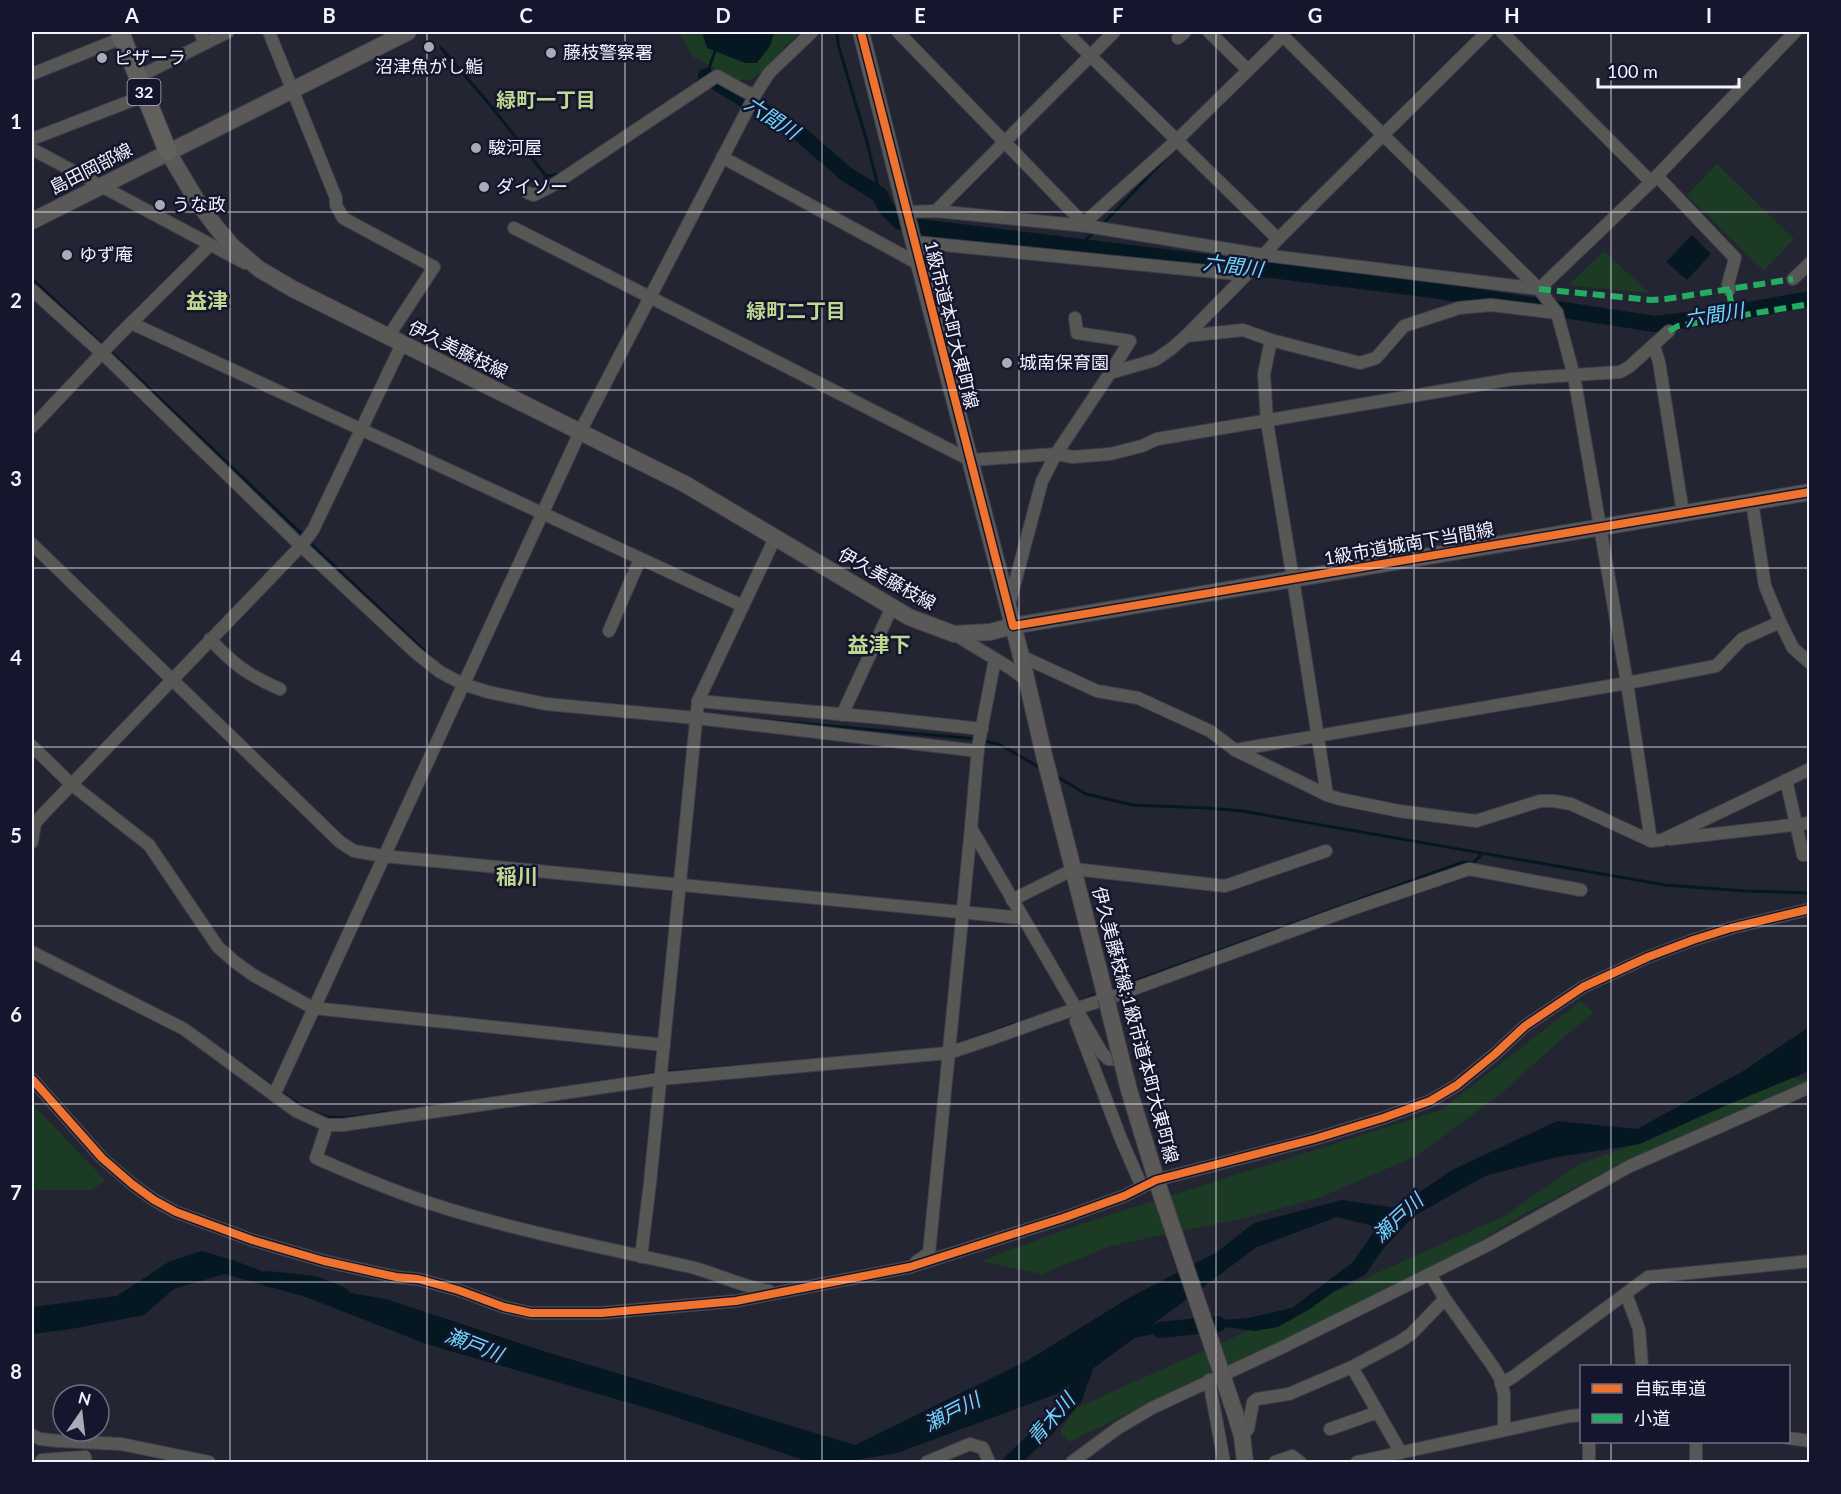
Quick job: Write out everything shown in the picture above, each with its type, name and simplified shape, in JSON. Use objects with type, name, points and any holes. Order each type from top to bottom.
[{"type":"main road","points":[[168,152],[408,32]]},
{"type":"main road","name":"1級市道本町大東町線","points":[[861,32],[1013,626]]},
{"type":"main road","name":"32","points":[[121,35],[168,152]]},
{"type":"main road","name":"島田岡部線","points":[[32,221],[168,152]]},
{"type":"main road","name":"伊久美藤枝線","points":[[168,152],[197,201],[232,246],[259,269],[293,289],[685,484],[909,617],[954,634],[990,632],[1013,626]]},
{"type":"main road","name":"1級市道城南下当間線","points":[[1013,626],[1809,492]]},
{"type":"main road","name":"伊久美藤枝線;1級市道本町大東町線","points":[[1013,626],[1136,1116],[1149,1183],[1217,1375],[1242,1436],[1245,1462]]},
{"type":"street","points":[[138,77],[203,37],[228,32]]},
{"type":"street","points":[[32,842],[35,823],[301,546],[313,530],[361,429],[395,341],[434,267],[343,218],[269,32]]},
{"type":"street","points":[[274,1095],[580,432],[755,95],[769,73],[812,32]]},
{"type":"street","points":[[898,32],[1085,224]]},
{"type":"street","points":[[1066,32],[1278,239]]},
{"type":"street","points":[[936,211],[1114,32]]},
{"type":"street","points":[[1209,32],[1248,70]]},
{"type":"street","points":[[1110,373],[1155,360],[1186,336],[1278,239],[1487,32]]},
{"type":"street","points":[[1502,32],[1735,258],[1728,284],[1729,290]]},
{"type":"street","points":[[1539,289],[1654,179],[1795,32]]},
{"type":"street","points":[[1085,224],[1177,140],[1281,34],[1539,289],[1557,313],[1574,376],[1627,683],[1657,840]]},
{"type":"street","points":[[32,74],[121,35]]},
{"type":"street","points":[[528,193],[534,195],[550,188],[717,76],[755,95]]},
{"type":"street","points":[[32,139],[146,94]]},
{"type":"street","points":[[32,149],[259,269]]},
{"type":"street","points":[[722,157],[919,264]]},
{"type":"street","points":[[907,212],[936,211],[1085,224],[1264,255],[1539,289]]},
{"type":"street","points":[[514,228],[970,460],[1056,454],[1073,457],[1110,454],[1142,446],[1157,439],[1513,379],[1620,372],[1629,367],[1669,331]]},
{"type":"street","points":[[914,242],[1246,275]]},
{"type":"street","points":[[32,427],[118,336],[210,244]]},
{"type":"street","points":[[1809,262],[1793,279],[1809,276]]},
{"type":"street","points":[[32,290],[103,354],[301,546],[416,653],[440,672],[463,684],[498,695],[546,704],[978,749]]},
{"type":"street","points":[[1186,336],[1244,330],[1271,340],[1360,363],[1376,358],[1404,326],[1458,308],[1491,305],[1557,313]]},
{"type":"street","points":[[1008,607],[1042,480],[1056,454],[1130,341],[1077,333],[1075,318]]},
{"type":"street","points":[[131,323],[743,606]]},
{"type":"street","points":[[1271,340],[1264,374],[1267,422],[1327,795]]},
{"type":"street","points":[[1654,346],[1659,362],[1683,513]]},
{"type":"street","points":[[1752,502],[1764,586],[1793,648],[1809,663]]},
{"type":"street","points":[[641,1257],[698,701],[775,538]]},
{"type":"street","points":[[32,544],[340,842],[354,851],[383,856],[680,886],[1022,918]]},
{"type":"street","points":[[609,631],[640,559]]},
{"type":"street","points":[[842,715],[892,607]]},
{"type":"street","points":[[1235,750],[1716,666],[1742,639],[1780,622]]},
{"type":"street","points":[[954,634],[1026,680]]},
{"type":"street","points":[[210,639],[248,674],[280,688]]},
{"type":"street","points":[[1021,656],[1097,691],[1138,698],[1210,731],[1235,750],[1327,795],[1340,799],[1399,811],[1476,821],[1540,801],[1554,801],[1571,804],[1657,840],[1809,823]]},
{"type":"street","points":[[910,1267],[929,1253],[978,749],[995,659]]},
{"type":"street","points":[[698,701],[982,729]]},
{"type":"street","points":[[32,746],[71,784],[149,845],[218,947],[234,962],[313,1008],[664,1045]]},
{"type":"street","points":[[1657,840],[1809,769]]},
{"type":"street","points":[[1786,780],[1803,855],[1809,855]]},
{"type":"street","points":[[971,828],[1102,1053],[1108,1059],[1122,1060]]},
{"type":"street","points":[[1012,900],[1074,868],[1225,886],[1326,851]]},
{"type":"street","points":[[32,952],[184,1029],[296,1112],[327,1125],[343,1125],[660,1079],[948,1053],[1469,869],[1581,890]]},
{"type":"street","points":[[32,1079],[102,1158],[132,1184],[154,1200],[194,1220],[252,1240],[324,1261],[396,1277],[418,1279],[458,1290],[504,1307],[539,1313],[601,1313],[736,1301],[910,1267],[1063,1218],[1125,1196],[1149,1183],[1314,1139],[1430,1101],[1457,1085],[1525,1026],[1583,987],[1648,957],[1693,940],[1809,909]]},
{"type":"street","points":[[1075,1008],[1077,1022],[1121,1139],[1149,1183]]},
{"type":"street","points":[[1072,1462],[1118,1428],[1152,1408],[1430,1274],[1497,1240],[1630,1166],[1809,1087]]},
{"type":"street","points":[[327,1125],[316,1158],[388,1189],[448,1209],[694,1268],[756,1289],[776,1292]]},
{"type":"street","points":[[1502,1384],[1648,1277],[1809,1261]]},
{"type":"street","points":[[1430,1274],[1492,1365],[1502,1384],[1504,1430]]},
{"type":"street","points":[[1626,1294],[1639,1329],[1642,1365]]},
{"type":"street","points":[[1242,1436],[1248,1429],[1254,1402],[1257,1399],[1289,1394],[1352,1367],[1399,1342],[1411,1334],[1445,1299]]},
{"type":"street","points":[[1352,1367],[1378,1412],[1399,1456]]},
{"type":"street","points":[[1217,1375],[1224,1462]]},
{"type":"street","points":[[1330,1429],[1378,1412]]},
{"type":"street","points":[[1357,1462],[1399,1456],[1504,1430],[1580,1415]]},
{"type":"street","points":[[34,1436],[43,1461],[85,1457],[86,1462]]},
{"type":"street","points":[[34,1436],[59,1442],[121,1444],[209,1462]]},
{"type":"street","points":[[1790,1438],[1809,1441]]},
{"type":"street","points":[[1589,1443],[1589,1462]]},
{"type":"street","points":[[1696,1443],[1696,1462]]},
{"type":"street","points":[[927,1462],[970,1444],[983,1448],[989,1462]]},
{"type":"street","points":[[1275,1462],[1292,1456],[1300,1462]]},
{"type":"green space","points":[[678,32],[801,32],[785,46],[774,64],[749,80],[739,80],[693,57]]},
{"type":"green space","points":[[1717,164],[1794,239],[1764,271],[1687,195]]},
{"type":"green space","points":[[1604,251],[1649,293],[1569,285]]},
{"type":"green space","points":[[1581,1001],[1594,1013],[1497,1097],[1416,1156],[1321,1197],[1249,1217],[1110,1246],[1042,1274],[981,1261],[1075,1226],[1441,1110]]},
{"type":"green space","points":[[1791,1078],[1809,1080],[1605,1172],[1524,1214],[1439,1266],[1328,1323],[1179,1389],[1069,1442],[1060,1432],[1076,1408],[1504,1216],[1581,1163],[1634,1145]]},
{"type":"green space","points":[[32,1104],[105,1180],[92,1190],[32,1190]]},
{"type":"water","points":[[702,32],[774,33],[770,46],[757,63],[745,63],[707,48]]},
{"type":"water","points":[[1692,235],[1711,254],[1687,280],[1666,262]]},
{"type":"water","points":[[1809,1027],[1809,1071],[1640,1144],[1553,1158],[1485,1176],[1414,1216],[1382,1250],[1366,1274],[1278,1327],[1255,1331],[1210,1325],[1208,1321],[1248,1318],[1292,1308],[1353,1262],[1377,1227],[1337,1217],[1257,1247],[1152,1325],[1178,1322],[1181,1328],[1135,1338],[1059,1393],[897,1453],[843,1462],[809,1462],[664,1413],[426,1344],[306,1297],[224,1274],[174,1289],[144,1315],[32,1334],[32,1307],[117,1296],[170,1261],[202,1251],[233,1260],[290,1282],[386,1299],[537,1349],[855,1445],[1030,1359],[1127,1299],[1217,1252],[1254,1223],[1342,1200],[1396,1208],[1452,1170],[1557,1121],[1637,1129],[1743,1071]]},
{"type":"waterway","points":[[837,32],[838,44],[880,195]]},
{"type":"waterway","points":[[1289,38],[1296,32]]},
{"type":"waterway","points":[[441,48],[491,106],[546,176],[561,174]]},
{"type":"waterway","points":[[696,83],[706,76],[716,49]]},
{"type":"waterway","name":"六間川","points":[[706,76],[799,133],[846,174],[880,195],[886,208],[900,222],[928,228],[1433,290],[1655,324],[1810,299]]},
{"type":"waterway","points":[[1102,225],[1166,158]]},
{"type":"waterway","points":[[1078,247],[1095,231]]},
{"type":"waterway","points":[[32,279],[105,347]]},
{"type":"waterway","points":[[110,351],[305,537]]},
{"type":"waterway","points":[[309,542],[431,657]]},
{"type":"waterway","points":[[763,720],[977,739]]},
{"type":"waterway","points":[[983,741],[999,744],[1042,769]]},
{"type":"waterway","points":[[1056,776],[1086,794],[1133,805],[1242,811],[1665,885],[1810,893]]},
{"type":"waterway","points":[[1111,990],[1463,862],[1473,863],[1482,854]]},
{"type":"waterway","points":[[1082,1000],[1099,994]]},
{"type":"waterway","points":[[978,1037],[1014,1024]]},
{"type":"waterway","points":[[243,1065],[274,1087]]},
{"type":"waterway","points":[[665,1072],[740,1066]]},
{"type":"waterway","points":[[633,1077],[659,1073]]},
{"type":"waterway","points":[[280,1091],[297,1104],[326,1116],[353,1117],[389,1112]]},
{"type":"waterway","name":"瀬戸川","points":[[268,1279],[314,1284],[342,1295]]},
{"type":"waterway","name":"瀬戸川","points":[[1160,1330],[1218,1324]]},
{"type":"waterway","name":"青木川","points":[[1011,1462],[1074,1398],[1090,1355]]},
{"type":"marked path","points":[[1539,289],[1651,300],[1793,279]]},
{"type":"marked path","points":[[1729,290],[1733,317]]},
{"type":"marked path","points":[[1669,331],[1678,326],[1810,304]]},
{"type":"cycle path","points":[[861,32],[1013,626],[1810,492]]},
{"type":"cycle path","points":[[32,1079],[102,1158],[132,1184],[176,1212],[252,1240],[324,1261],[396,1277],[418,1279],[458,1290],[504,1307],[531,1313],[601,1313],[736,1301],[910,1267],[1063,1218],[1124,1196],[1156,1180],[1314,1139],[1430,1101],[1457,1085],[1525,1026],[1583,987],[1648,957],[1693,940],[1731,928],[1810,909]]},
{"type":"place","name":"沼津魚がし鮨","points":[[429,47]]},
{"type":"place","name":"藤枝警察署","points":[[551,53]]},
{"type":"place","name":"ピザーラ","points":[[102,58]]},
{"type":"place","name":"駿河屋","points":[[476,148]]},
{"type":"place","name":"ダイソー","points":[[484,187]]},
{"type":"place","name":"うな政","points":[[160,205]]},
{"type":"place","name":"ゆず庵","points":[[67,255]]},
{"type":"place","name":"城南保育園","points":[[1007,363]]},
{"type":"district","name":"緑町一丁目","points":[[546,100]]},
{"type":"district","name":"益津","points":[[207,301]]},
{"type":"district","name":"緑町二丁目","points":[[796,311]]},
{"type":"district","name":"益津下","points":[[879,645]]},
{"type":"district","name":"稲川","points":[[517,877]]}]
